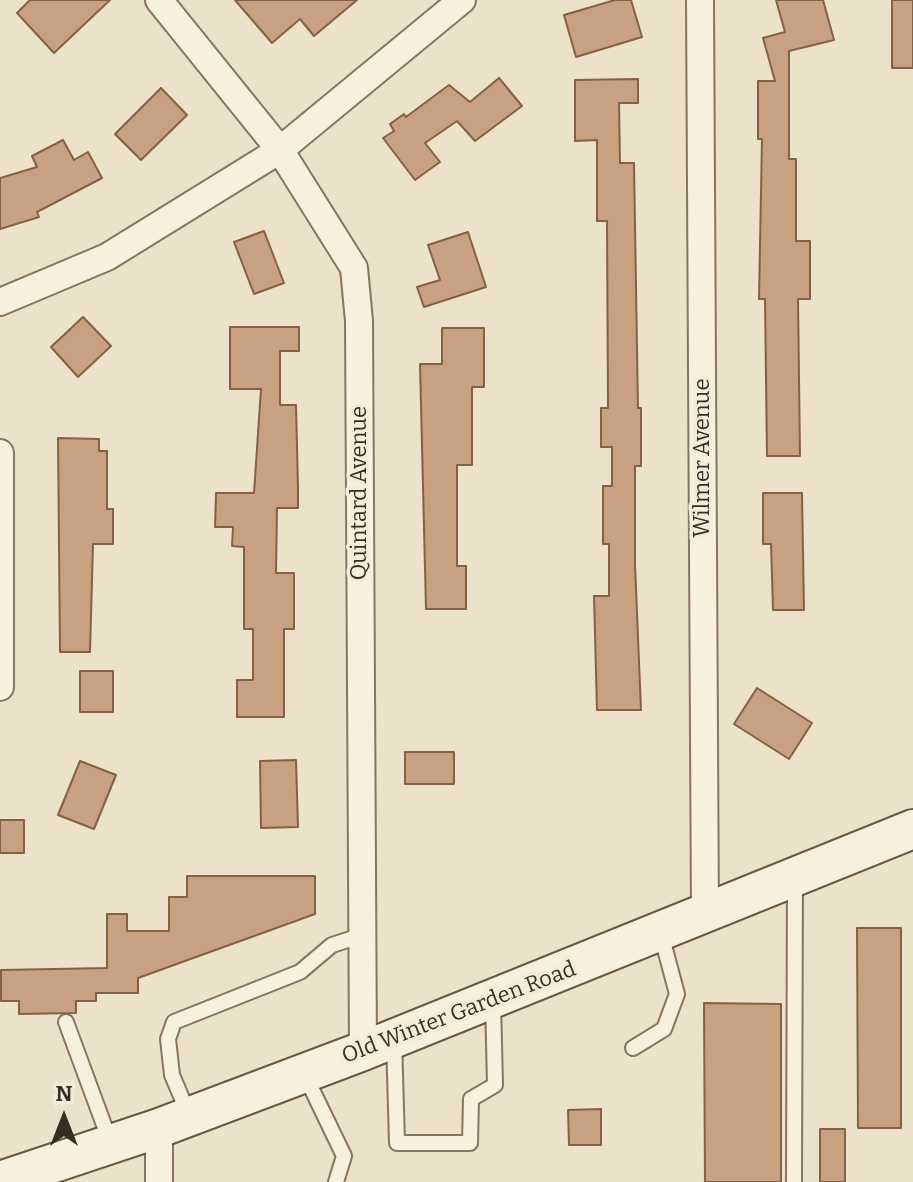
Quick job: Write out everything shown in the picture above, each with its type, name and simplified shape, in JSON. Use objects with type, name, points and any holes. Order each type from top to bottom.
[{"type":"main road","name":"Old Winter Garden Road","points":[[0,1181],[174,1122],[379,1045],[705,916],[913,829]]},
{"type":"street","name":"Quintard Avenue","points":[[159,0],[280,150],[354,268],[359,321],[363,935],[379,1045]]},
{"type":"street","points":[[0,302],[107,257],[280,150],[462,0]]},
{"type":"street","name":"Wilmer Avenue","points":[[700,0],[705,916]]},
{"type":"street","points":[[0,453],[0,687]]},
{"type":"street","points":[[159,1182],[174,1122]]},
{"type":"lane","points":[[794,1182],[795,878]]},
{"type":"lane","points":[[633,1048],[664,1029],[677,994],[661,933]]},
{"type":"lane","points":[[174,1122],[168,1039],[174,1022],[300,972],[332,945],[363,935]]},
{"type":"lane","points":[[379,1045],[397,1143],[470,1143],[471,1099],[495,1085],[493,999]]},
{"type":"lane","points":[[66,1022],[111,1144]]},
{"type":"lane","points":[[304,1073],[344,1156],[336,1182]]},
{"type":"building","points":[[30,0],[110,0],[54,53],[17,13]]},
{"type":"building","points":[[235,0],[357,0],[314,36],[300,19],[272,43]]},
{"type":"building","points":[[615,0],[631,0],[642,37],[576,57],[564,15]]},
{"type":"building","points":[[776,0],[823,0],[834,40],[789,51],[789,159],[796,159],[796,241],[810,241],[810,299],[798,299],[800,456],[767,456],[765,299],[759,299],[762,139],[758,139],[758,81],[775,81],[763,38],[785,32]]},
{"type":"building","points":[[892,0],[913,0],[913,68],[892,68]]},
{"type":"building","points":[[499,78],[522,106],[475,141],[457,121],[425,143],[440,162],[415,180],[383,138],[394,131],[390,124],[404,114],[406,117],[449,85],[470,102]]},
{"type":"building","points":[[638,79],[638,103],[619,103],[620,163],[634,163],[638,408],[641,408],[641,466],[635,466],[635,564],[641,710],[597,710],[594,596],[609,596],[609,544],[603,544],[603,486],[612,486],[612,447],[601,447],[601,408],[608,408],[607,221],[597,221],[597,140],[575,141],[575,80]]},
{"type":"building","points":[[161,88],[187,115],[141,160],[115,134]]},
{"type":"building","points":[[63,140],[74,160],[88,152],[102,178],[37,212],[39,217],[0,229],[0,178],[37,167],[32,156]]},
{"type":"building","points":[[264,231],[284,283],[254,294],[234,242]]},
{"type":"building","points":[[468,232],[486,287],[424,307],[417,287],[440,280],[428,245]]},
{"type":"building","points":[[83,317],[111,346],[78,377],[51,347]]},
{"type":"building","points":[[230,327],[299,327],[299,351],[280,351],[280,405],[296,405],[298,487],[298,508],[277,508],[276,573],[294,573],[294,629],[284,629],[284,717],[237,717],[237,680],[253,680],[253,629],[244,629],[244,547],[232,546],[233,527],[215,527],[216,493],[254,493],[261,389],[230,389]]},
{"type":"building","points":[[442,328],[484,328],[484,387],[472,387],[472,465],[457,465],[457,566],[466,566],[466,609],[426,609],[420,364],[442,364]]},
{"type":"building","points":[[58,438],[99,439],[99,451],[107,451],[107,509],[113,509],[113,544],[93,544],[90,652],[60,652]]},
{"type":"building","points":[[763,493],[802,493],[804,610],[773,610],[771,544],[763,544]]},
{"type":"building","points":[[80,671],[113,671],[113,712],[80,712]]},
{"type":"building","points":[[757,688],[812,723],[789,759],[734,724]]},
{"type":"building","points":[[405,752],[454,752],[454,784],[405,784]]},
{"type":"building","points":[[296,760],[298,827],[261,828],[260,761]]},
{"type":"building","points":[[80,761],[116,775],[94,829],[58,815]]},
{"type":"building","points":[[0,820],[24,820],[24,853],[0,853]]},
{"type":"building","points":[[187,876],[315,876],[315,914],[138,978],[138,993],[96,993],[96,1001],[76,1001],[76,1013],[19,1014],[19,1001],[1,1001],[1,970],[107,968],[107,914],[127,914],[127,931],[169,931],[169,897],[187,897]]},
{"type":"building","points":[[857,928],[901,928],[901,1128],[858,1128]]},
{"type":"building","points":[[704,1003],[781,1004],[781,1182],[705,1182]]},
{"type":"building","points":[[601,1109],[601,1145],[569,1145],[568,1110]]},
{"type":"building","points":[[820,1129],[845,1129],[845,1182],[820,1182]]}]
